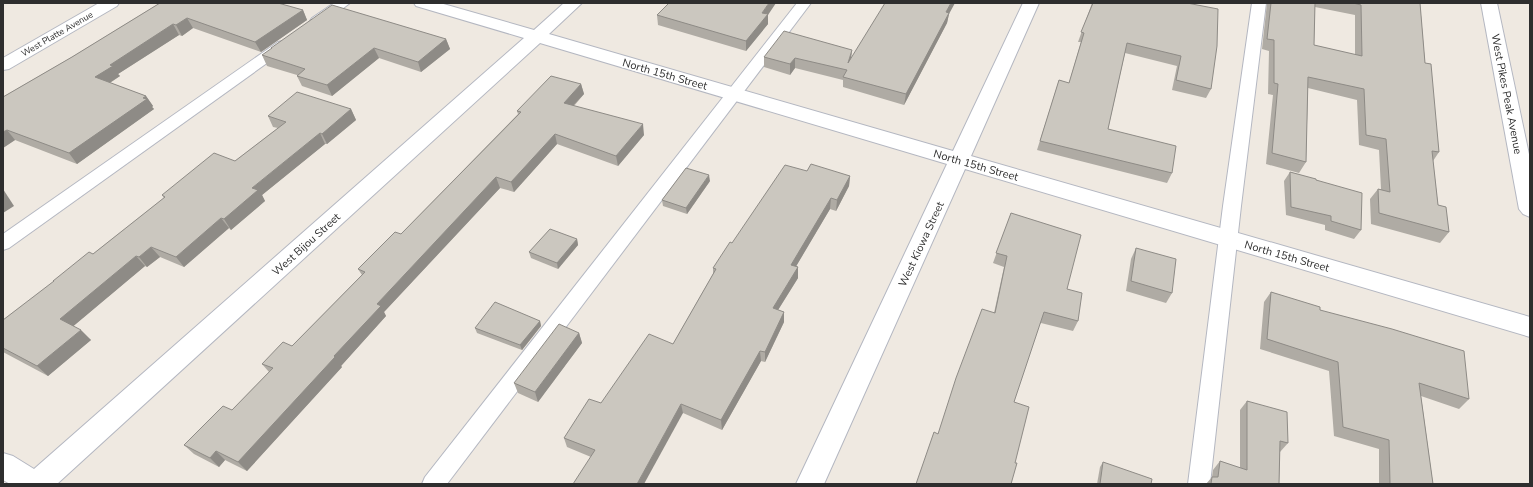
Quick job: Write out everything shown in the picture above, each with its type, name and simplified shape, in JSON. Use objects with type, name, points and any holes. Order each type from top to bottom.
[{"type":"street","name":"West Platte Avenue","points":[[3,65],[111,3]]},
{"type":"street","name":"North 15th Street","points":[[422,3],[1530,327]]},
{"type":"street","name":"West Bijou Street","points":[[37,484],[574,3]]},
{"type":"street","name":"West Kiowa Street","points":[[810,484],[960,161],[1031,3]]},
{"type":"street","name":"West Pikes Peak Avenue","points":[[1489,3],[1530,209]]},
{"type":"street","points":[[3,465],[34,484]]},
{"type":"lane","points":[[305,30],[343,3]]},
{"type":"lane","points":[[433,484],[804,3]]},
{"type":"lane","points":[[1199,484],[1228,239],[1259,3]]},
{"type":"lane","points":[[3,243],[292,39]]},
{"type":"building","points":[[160,3],[278,3],[303,10],[255,42],[187,18],[176,25],[173,24],[110,65],[113,66],[95,77],[146,96],[143,98],[147,99],[69,153],[7,130],[3,132],[3,97]]},
{"type":"building","points":[[669,3],[769,3],[762,13],[768,14],[746,41],[657,15]]},
{"type":"building","points":[[885,3],[951,3],[946,12],[949,13],[906,94],[843,77],[847,70],[795,58],[790,64],[764,57],[784,31],[852,50],[848,63]]},
{"type":"building","points":[[1093,3],[1187,3],[1218,9],[1217,46],[1211,89],[1176,80],[1181,56],[1127,43],[1108,129],[1176,146],[1172,173],[1040,141],[1059,80],[1069,83],[1084,33],[1081,32]]},
{"type":"building","points":[[1271,3],[1315,3],[1314,45],[1362,56],[1361,5],[1353,3],[1420,3],[1425,63],[1431,64],[1439,152],[1432,151],[1438,205],[1446,207],[1449,232],[1379,213],[1378,189],[1390,192],[1386,139],[1366,135],[1364,89],[1308,77],[1306,162],[1272,153],[1278,84],[1274,83],[1274,40],[1267,39]]},
{"type":"building","points":[[332,5],[446,39],[418,62],[374,48],[327,85],[297,76],[305,69],[262,55]]},
{"type":"building","points":[[551,76],[581,84],[564,103],[643,124],[616,156],[555,134],[511,182],[496,177],[377,304],[381,306],[238,462],[216,451],[210,458],[184,445],[223,406],[232,410],[273,368],[262,364],[283,342],[292,346],[365,272],[358,269],[395,232],[401,234],[521,112],[517,111]]},
{"type":"building","points":[[297,92],[351,109],[322,134],[320,133],[252,188],[258,190],[224,219],[221,218],[176,257],[151,247],[139,257],[136,256],[60,319],[81,330],[37,366],[3,348],[3,320],[89,252],[93,254],[165,197],[162,195],[214,153],[235,161],[286,122],[268,116]]},
{"type":"building","points":[[811,164],[850,176],[837,200],[831,198],[791,265],[798,267],[773,308],[784,312],[765,352],[760,351],[721,420],[681,404],[637,484],[573,484],[595,450],[564,438],[589,399],[601,403],[649,334],[673,344],[716,269],[713,268],[730,242],[732,243],[785,165],[807,171]]},
{"type":"building","points":[[686,168],[709,175],[686,208],[662,200]]},
{"type":"building","points":[[1290,172],[1362,193],[1361,230],[1331,221],[1331,216],[1291,207]]},
{"type":"building","points":[[1011,213],[1081,235],[1067,289],[1082,293],[1078,321],[1044,312],[1014,402],[1029,407],[1011,484],[916,484],[934,432],[938,434],[956,378],[982,309],[995,313],[1007,256],[996,253]]},
{"type":"building","points":[[550,229],[577,239],[557,263],[529,252]]},
{"type":"building","points":[[1136,248],[1176,259],[1172,293],[1131,281]]},
{"type":"building","points":[[1271,292],[1320,307],[1320,310],[1392,329],[1464,351],[1469,399],[1419,383],[1433,484],[1390,484],[1389,440],[1343,427],[1338,362],[1267,339]]},
{"type":"building","points":[[495,302],[540,321],[520,345],[475,328]]},
{"type":"building","points":[[559,324],[579,333],[535,392],[514,383]]},
{"type":"building","points":[[1247,401],[1287,412],[1288,443],[1280,441],[1279,484],[1211,484],[1212,477],[1218,477],[1220,461],[1247,470]]},
{"type":"building","points":[[1103,462],[1152,479],[1151,484],[1100,484]]}]
